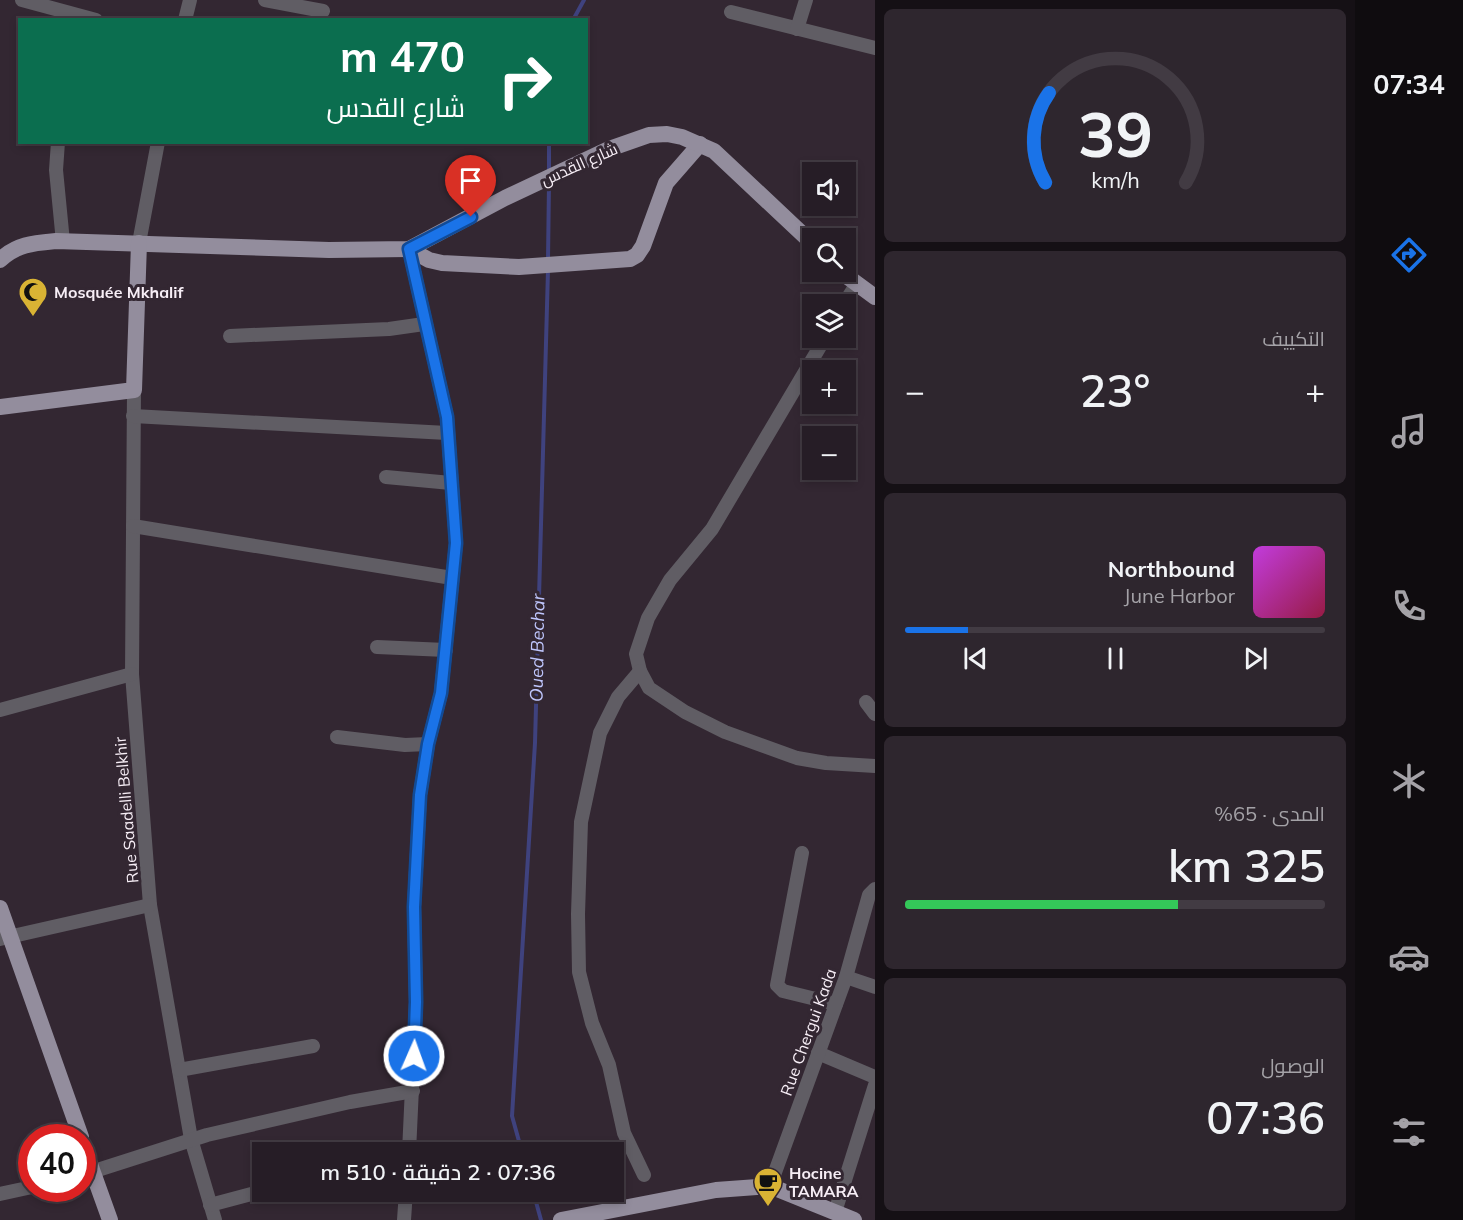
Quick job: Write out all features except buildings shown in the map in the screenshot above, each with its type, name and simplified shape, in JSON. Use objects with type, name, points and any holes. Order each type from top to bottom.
[{"type":"main road","name":"شارع القدس","points":[[4,252],[23,245],[63,242],[329,250],[409,249],[506,198],[609,149],[649,135],[682,137],[700,144],[727,161],[802,233]]},
{"type":"main road","points":[[409,249],[429,260],[442,263],[519,267],[630,259],[637,255],[666,183],[700,144]]},
{"type":"main road","points":[[0,407],[134,390],[139,243]]},
{"type":"main road","points":[[853,282],[875,297]]},
{"type":"main road","points":[[0,908],[5,938],[76,1124]]},
{"type":"main road","points":[[561,1220],[716,1190],[770,1186],[854,1220]]},
{"type":"main road","points":[[96,1191],[110,1220]]},
{"type":"street","points":[[22,0],[89,18]]},
{"type":"street","points":[[186,18],[190,0]]},
{"type":"street","points":[[265,0],[323,10]]},
{"type":"street","points":[[796,29],[806,0]]},
{"type":"street","points":[[731,12],[875,48]]},
{"type":"street","points":[[58,144],[56,170],[63,242]]},
{"type":"street","points":[[139,243],[158,144]]},
{"type":"street","points":[[409,249],[419,288],[424,324],[447,417],[456,543],[441,693],[428,744],[420,795],[414,896],[416,1002],[410,1142]]},
{"type":"street","points":[[850,294],[856,285]]},
{"type":"street","points":[[230,336],[389,329],[424,324]]},
{"type":"street","points":[[819,348],[712,529],[670,580],[648,618],[636,654],[640,671],[649,688],[685,712],[754,744],[797,758],[826,763],[875,766]]},
{"type":"street","name":"Rue Saadelli Belkhir","points":[[134,390],[132,674],[150,905],[191,1139],[215,1220]]},
{"type":"street","points":[[133,416],[447,433]]},
{"type":"street","points":[[386,477],[451,483]]},
{"type":"street","points":[[133,526],[452,578]]},
{"type":"street","points":[[377,647],[446,650]]},
{"type":"street","points":[[640,671],[618,697],[600,733],[581,822],[578,914],[581,982],[592,1023],[609,1065],[624,1132],[644,1175]]},
{"type":"street","points":[[0,710],[132,674]]},
{"type":"street","points":[[866,702],[875,714]]},
{"type":"street","points":[[337,737],[405,745],[428,744]]},
{"type":"street","points":[[802,853],[777,985],[783,992],[836,1004]]},
{"type":"street","name":"Rue Chergui Kada","points":[[770,1186],[846,977],[869,895],[875,890]]},
{"type":"street","points":[[5,938],[150,905]]},
{"type":"street","points":[[846,977],[875,987]]},
{"type":"street","points":[[179,1070],[313,1046]]},
{"type":"street","points":[[818,1053],[875,1077]]},
{"type":"street","points":[[835,1212],[875,1085]]},
{"type":"street","points":[[96,1171],[191,1139],[350,1102],[413,1092]]},
{"type":"street","points":[[0,1194],[18,1190]]},
{"type":"street","points":[[210,1205],[252,1194]]},
{"type":"street","points":[[404,1220],[405,1202]]},
{"type":"waterway","name":"Oued Bechar","points":[[574,18],[584,0]]},
{"type":"waterway","name":"Oued Bechar","points":[[549,144],[549,173]]},
{"type":"waterway","name":"Oued Bechar","points":[[548,260],[549,183]]},
{"type":"waterway","name":"Oued Bechar","points":[[519,1142],[512,1116],[535,743],[548,270]]},
{"type":"waterway","name":"Oued Bechar","points":[[536,1202],[541,1220]]},
{"type":"place","name":"Mosquée Mkhalif","points":[[33,318]]},
{"type":"place","name":"Hocine TAMARA","points":[[768,1208]]},
{"type":"route","points":[[414,1056],[416,1002],[414,907],[420,795],[428,744],[441,693],[456,543],[447,417],[424,324],[419,288],[409,249],[471,217]]}]
